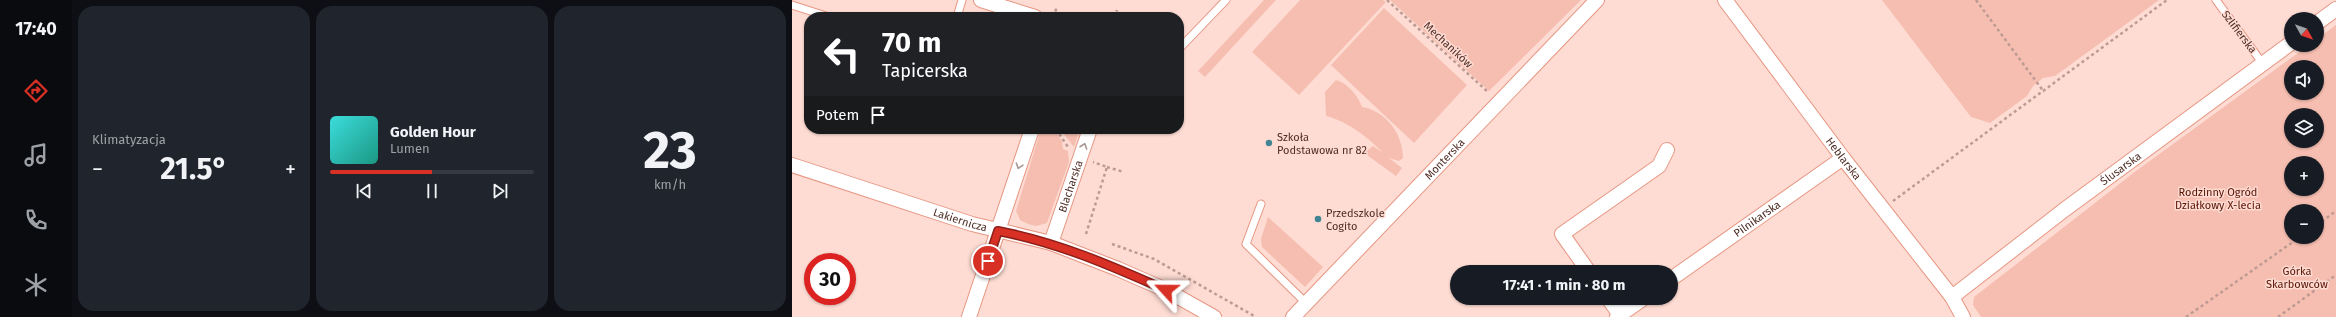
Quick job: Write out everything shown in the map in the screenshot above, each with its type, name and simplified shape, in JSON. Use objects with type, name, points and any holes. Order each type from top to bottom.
[{"type":"street","points":[[981,0],[1019,12]]},
{"type":"street","name":"Monterska","points":[[1293,317],[1597,0]]},
{"type":"street","name":"Heblarska","points":[[1725,0],[1843,158],[1952,297],[1963,317]]},
{"type":"street","points":[[2324,18],[2336,9]]},
{"type":"street","name":"Ślusarska","points":[[1952,297],[2064,210],[2284,48]]},
{"type":"street","points":[[969,317],[1030,134]]},
{"type":"street","name":"Blacharska","points":[[1051,243],[1088,134]]},
{"type":"street","points":[[1584,265],[1562,234],[1659,166],[1667,150]]},
{"type":"street","name":"Pilnikarska","points":[[1678,274],[1843,158]]},
{"type":"street","name":"Lakiernicza","points":[[792,165],[920,208],[998,231],[1051,243],[1118,268],[1166,290],[1214,317]]},
{"type":"street","points":[[1612,305],[1618,316],[1634,305]]},
{"type":"lane","points":[[958,12],[962,0]]},
{"type":"lane","points":[[1184,44],[1226,0]]},
{"type":"lane","name":"Szlifierska","points":[[2216,0],[2263,64]]},
{"type":"lane","points":[[792,6],[812,12]]},
{"type":"lane","points":[[1261,204],[1246,244],[1306,303]]},
{"type":"path","name":"Mechaników","points":[[1387,0],[1498,102]]},
{"type":"path","points":[[1976,0],[2044,92]]},
{"type":"path","points":[[1882,209],[2044,92],[2167,0]]},
{"type":"path","points":[[1055,12],[1057,7]]},
{"type":"path","points":[[1059,134],[1069,149]]},
{"type":"path","points":[[1090,161],[1124,172]]},
{"type":"path","points":[[1086,234],[1108,167]]},
{"type":"path","points":[[2324,220],[2336,211]]},
{"type":"path","points":[[1112,244],[1154,259],[1256,317]]},
{"type":"path","points":[[2186,317],[2290,244]]},
{"type":"path","points":[[2278,317],[2336,275]]},
{"type":"green space","points":[[1264,0],[1276,0],[1205,77],[1198,71]]},
{"type":"green space","points":[[1300,0],[1383,0],[1386,2],[1299,95],[1252,52]]},
{"type":"green space","points":[[1390,0],[1581,0],[1489,91]]},
{"type":"green space","points":[[1882,0],[2159,0],[2055,76],[2043,78],[2033,86],[2027,96],[1990,123],[1971,117]]},
{"type":"green space","points":[[1384,8],[1467,85],[1414,143],[1331,65]]},
{"type":"green space","name":"Rodzinny Ogród Działkowy X-lecia","points":[[2336,25],[2336,317],[1981,317],[1973,305],[1974,297],[2136,171],[2284,63],[2284,100],[2324,100],[2324,60],[2288,60],[2299,52],[2324,52],[2324,34]]},
{"type":"green space","points":[[1336,80],[1345,84],[1352,91],[1362,107],[1379,113],[1392,125],[1400,140],[1403,158],[1399,161],[1389,158],[1402,168],[1396,176],[1364,153],[1373,146],[1383,153],[1371,142],[1350,126],[1334,118],[1326,116],[1325,92]]},
{"type":"green space","points":[[1039,134],[1057,134],[1062,141],[1063,149],[1068,151],[1069,162],[1047,223],[1036,226],[1028,224],[1020,220],[1016,211]]},
{"type":"green space","points":[[1064,134],[1078,134],[1074,147]]},
{"type":"green space","points":[[1268,217],[1323,267],[1305,287],[1262,247],[1261,239]]},
{"type":"place","name":"Szkoła Podstawowa nr 82","points":[[1269,143]]},
{"type":"place","name":"Przedszkole Cogito","points":[[1318,219]]},
{"type":"route","points":[[988,261],[998,231],[1051,243],[1118,268],[1166,290]]},
{"type":"park label","name":"Górka Skarbowców","points":[[2297,277]]}]
